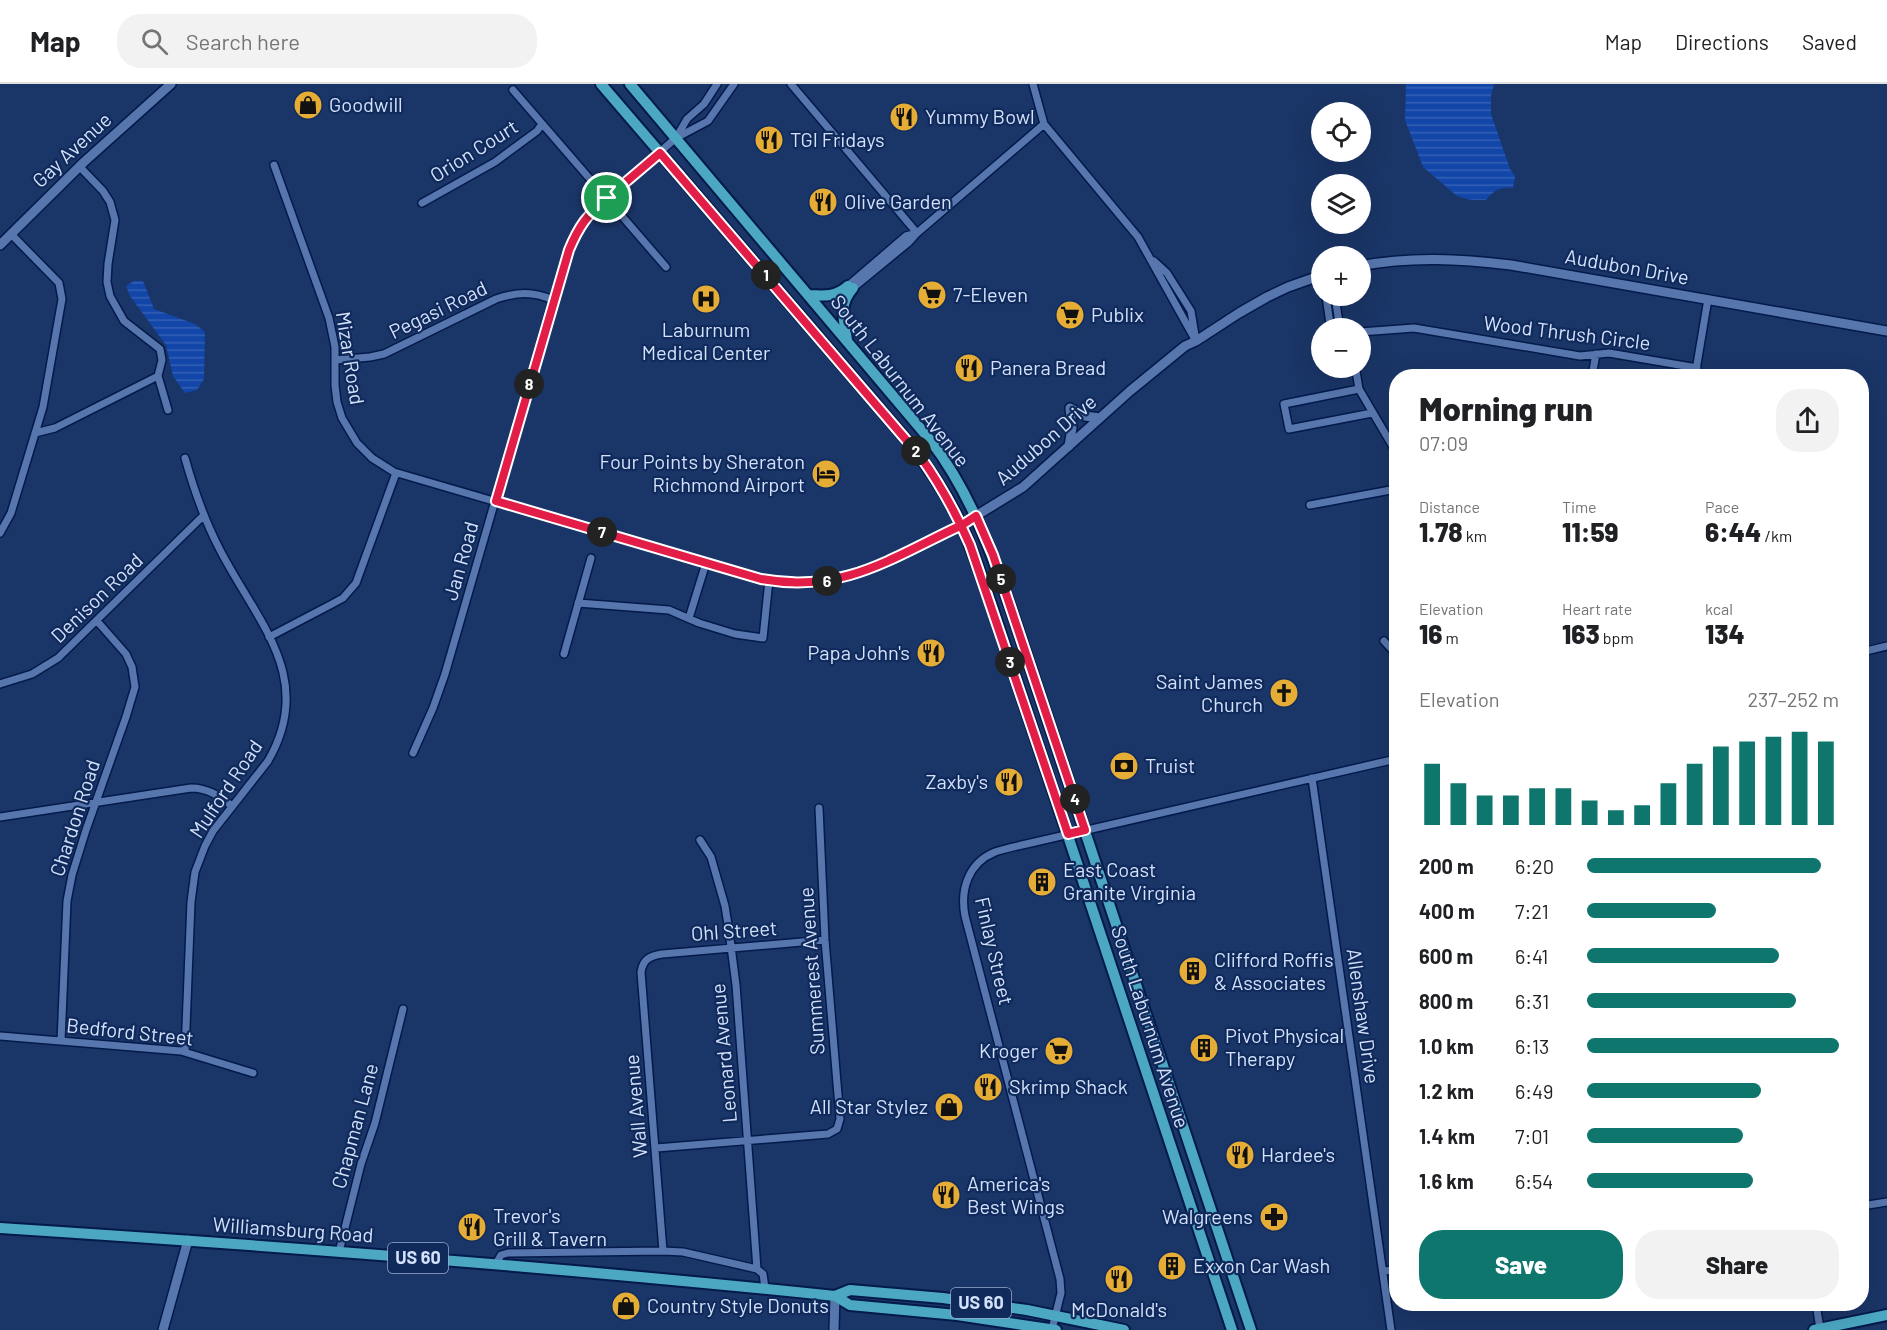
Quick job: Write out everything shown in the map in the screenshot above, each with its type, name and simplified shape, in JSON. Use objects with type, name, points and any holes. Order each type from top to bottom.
[{"type":"main road","name":"South Laburnum Avenue","points":[[601,84],[916,451],[939,484],[962,525],[1068,834],[1232,1330]]},
{"type":"main road","name":"South Laburnum Avenue","points":[[630,84],[940,453],[976,516],[993,555],[1251,1330]]},
{"type":"main road","points":[[809,295],[824,296],[839,293],[852,286]]},
{"type":"main road","points":[[847,340],[842,308],[845,296],[852,286]]},
{"type":"main road","name":"Williamsburg Road","points":[[0,1228],[188,1240],[633,1275],[835,1296],[850,1305],[950,1314],[1054,1330]]},
{"type":"main road","name":"Williamsburg Road","points":[[835,1296],[850,1290],[986,1304],[1057,1315],[1124,1330]]},
{"type":"main road","points":[[1817,1329],[1887,1315]]},
{"type":"street","name":"Gay Avenue","points":[[0,245],[79,166],[171,84]]},
{"type":"street","points":[[676,138],[687,119],[704,104],[717,84]]},
{"type":"street","points":[[676,138],[708,121],[734,84]]},
{"type":"street","points":[[1033,84],[1044,124],[1138,237],[1149,257],[1167,273],[1191,311],[1196,341]]},
{"type":"street","points":[[790,85],[917,233]]},
{"type":"street","points":[[513,90],[666,267]]},
{"type":"street","name":"Orion Court","points":[[422,203],[495,162],[537,131],[542,124]]},
{"type":"street","points":[[852,286],[902,248],[1044,124]]},
{"type":"street","name":"Jan Road","points":[[412,753],[433,708],[445,674],[569,250],[580,226],[590,212],[676,138]]},
{"type":"street","name":"Mizar Road","points":[[274,165],[325,304],[335,347],[337,402],[349,431],[372,458],[396,473],[496,501]]},
{"type":"street","points":[[79,166],[110,201],[115,220],[108,264],[107,282],[110,296],[124,321],[159,349],[162,360],[158,376],[168,410]]},
{"type":"street","points":[[0,533],[11,513],[43,407],[62,299],[59,284],[11,234]]},
{"type":"street","name":"Audubon Drive","points":[[1371,265],[1413,260],[1467,260],[1887,330]]},
{"type":"street","name":"Audubon Drive","points":[[496,501],[769,580],[803,583],[840,579],[876,566],[962,525],[1023,487],[1185,346],[1267,297],[1311,279]]},
{"type":"street","name":"Pegasi Road","points":[[335,360],[384,354],[496,299],[511,294],[530,293],[553,300]]},
{"type":"street","points":[[1697,368],[1708,299]]},
{"type":"street","name":"Wood Thrush Circle","points":[[1371,331],[1414,328],[1580,356],[1609,353],[1697,368]]},
{"type":"street","points":[[1593,369],[1596,354]]},
{"type":"street","points":[[35,433],[55,428],[158,376]]},
{"type":"street","points":[[1357,378],[1359,390],[1389,441]]},
{"type":"street","points":[[1359,390],[1284,404],[1289,429],[1372,413]]},
{"type":"street","points":[[1069,446],[1072,428],[1070,408],[1085,416],[1100,418]]},
{"type":"street","name":"Mulford Road","points":[[185,458],[203,516],[278,654],[286,683],[287,700],[284,726],[279,740],[267,761],[213,831],[205,846],[192,885],[185,1052]]},
{"type":"street","points":[[269,637],[343,598],[356,583],[396,473]]},
{"type":"street","points":[[1310,505],[1389,490]]},
{"type":"street","name":"Denison Road","points":[[0,684],[32,674],[70,648],[203,516]]},
{"type":"street","points":[[564,654],[591,558]]},
{"type":"street","points":[[689,618],[706,563]]},
{"type":"street","points":[[578,603],[669,610],[735,634],[763,638],[769,580]]},
{"type":"street","name":"Chardon Road","points":[[61,1041],[67,901],[77,857],[135,687],[132,667],[126,654],[97,621]]},
{"type":"street","points":[[1384,641],[1389,646]]},
{"type":"street","points":[[1869,650],[1887,646]]},
{"type":"street","name":"Finlay Street","points":[[1054,1330],[1062,1293],[1060,1279],[965,916],[963,894],[969,874],[989,855],[1022,844],[1389,761]]},
{"type":"street","name":"Allenshaw Drive","points":[[1312,778],[1391,1330]]},
{"type":"street","points":[[0,818],[198,788],[212,792],[232,806]]},
{"type":"street","name":"Summerest Avenue","points":[[748,1140],[828,1134],[836,1130],[840,1119],[825,939],[819,808]]},
{"type":"street","name":"Leonard Avenue","points":[[700,840],[711,857],[722,896],[731,948],[757,1269],[763,1274],[765,1288]]},
{"type":"street","name":"Ohl Street","points":[[646,960],[651,956],[662,954],[825,939]]},
{"type":"street","name":"Wall Avenue","points":[[646,960],[641,972],[663,1251]]},
{"type":"street","name":"Chapman Lane","points":[[339,1252],[361,1164],[375,1123],[403,1009]]},
{"type":"street","name":"Bedford Street","points":[[0,1036],[185,1052],[253,1073]]},
{"type":"street","points":[[656,1148],[748,1140]]},
{"type":"street","points":[[1869,1205],[1887,1202]]},
{"type":"street","points":[[163,1330],[188,1240]]},
{"type":"street","points":[[496,1264],[501,1255],[508,1253],[663,1251],[683,1252],[757,1269]]},
{"type":"street","points":[[1383,1271],[1389,1271]]},
{"type":"street","points":[[834,1330],[835,1296]]},
{"type":"street","points":[[1816,1311],[1817,1329]]},
{"type":"water","points":[[1406,84],[1494,84],[1491,114],[1510,169],[1515,176],[1513,188],[1498,190],[1486,200],[1471,200],[1457,196],[1423,167],[1405,120]]},
{"type":"water","points":[[134,281],[143,281],[154,309],[195,324],[205,332],[204,379],[197,390],[185,393],[173,376],[166,345],[130,296],[126,286]]},
{"type":"place","name":"Goodwill","points":[[308,105]]},
{"type":"place","name":"Yummy Bowl","points":[[904,117]]},
{"type":"place","name":"TGI Fridays","points":[[769,140]]},
{"type":"place","name":"Olive Garden","points":[[823,202]]},
{"type":"place","name":"7-Eleven","points":[[932,295]]},
{"type":"place","name":"Laburnum Medical Center","points":[[706,299]]},
{"type":"place","name":"Publix","points":[[1070,315]]},
{"type":"place","name":"Panera Bread","points":[[969,368]]},
{"type":"place","name":"Four Points by Sheraton Richmond Airport","points":[[826,474]]},
{"type":"place","name":"Papa John's","points":[[931,653]]},
{"type":"place","name":"Saint James Church","points":[[1284,693]]},
{"type":"place","name":"Truist","points":[[1124,766]]},
{"type":"place","name":"Zaxby's","points":[[1009,782]]},
{"type":"place","name":"East Coast Granite Virginia","points":[[1042,882]]},
{"type":"place","name":"Clifford Roffis & Associates","points":[[1193,971]]},
{"type":"place","name":"Pivot Physical Therapy","points":[[1204,1048]]},
{"type":"place","name":"Kroger","points":[[1059,1051]]},
{"type":"place","name":"Skrimp Shack","points":[[988,1087]]},
{"type":"place","name":"All Star Stylez","points":[[949,1107]]},
{"type":"place","name":"Hardee's","points":[[1240,1155]]},
{"type":"place","name":"America's Best Wings","points":[[946,1195]]},
{"type":"place","name":"Walgreens","points":[[1274,1217]]},
{"type":"place","name":"Trevor's Grill & Tavern","points":[[472,1227]]},
{"type":"place","name":"Exxon Car Wash","points":[[1172,1266]]},
{"type":"place","name":"McDonald's","points":[[1119,1279]]},
{"type":"place","name":"Country Style Donuts","points":[[626,1306]]},
{"type":"route","points":[[607,198],[590,212],[576,233],[569,250],[496,501],[761,579],[803,583],[840,579],[860,573],[962,525],[976,516],[993,555],[1085,830],[1068,834],[970,545],[962,525],[947,497],[920,456],[660,153],[607,198]]}]
